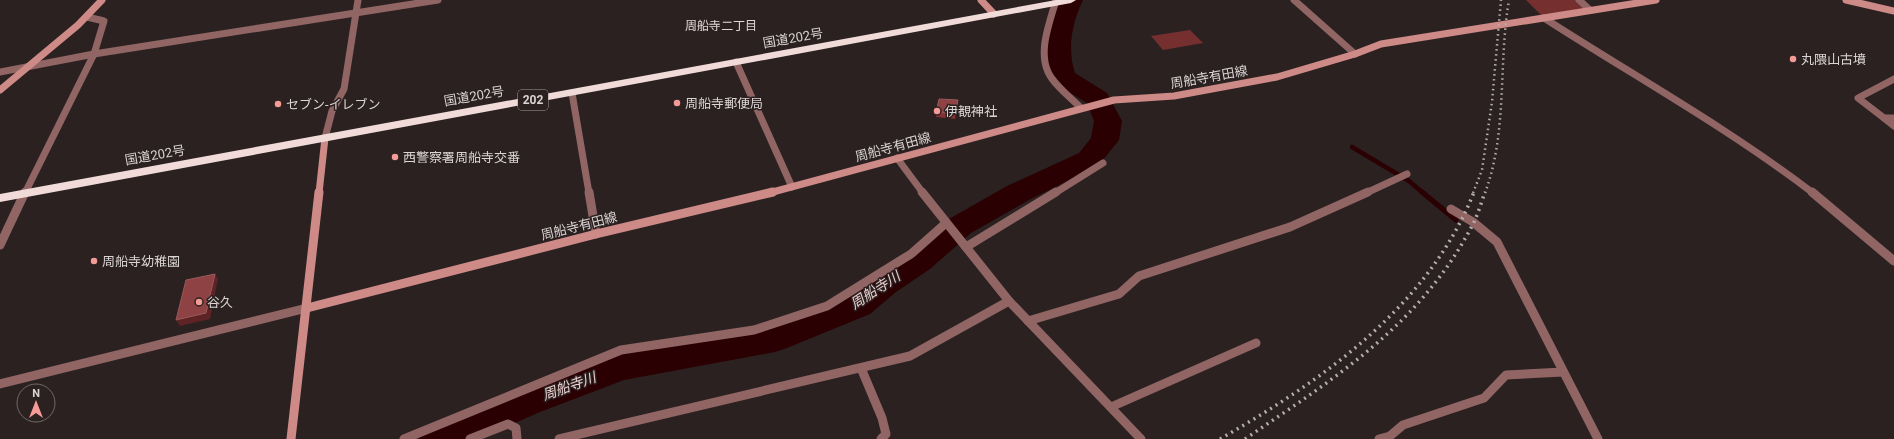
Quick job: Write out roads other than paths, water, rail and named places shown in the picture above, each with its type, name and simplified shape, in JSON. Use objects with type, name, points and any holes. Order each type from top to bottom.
[{"type":"highway","name":"国道202号","points":[[0,198],[1062,1]]},
{"type":"main road","points":[[0,90],[86,17],[102,0]]},
{"type":"main road","points":[[981,0],[994,14]]},
{"type":"main road","name":"周船寺有田線","points":[[307,308],[596,234],[792,187],[1114,100],[1174,96],[1226,88],[1277,77],[1355,54],[1381,44],[1656,0]]},
{"type":"main road","points":[[1846,0],[1894,11]]},
{"type":"main road","points":[[291,439],[307,308],[324,138]]},
{"type":"street","points":[[324,138],[332,111],[344,89],[358,0]]},
{"type":"street","points":[[0,72],[94,54],[438,0]]},
{"type":"street","points":[[1294,0],[1355,54]]},
{"type":"street","points":[[1579,0],[1590,10]]},
{"type":"street","points":[[1062,1],[1044,59],[1048,73],[1081,108]]},
{"type":"street","points":[[0,245],[94,54],[104,21],[86,17]]},
{"type":"street","points":[[1544,18],[1620,67],[1720,127],[1777,165],[1819,197],[1894,261]]},
{"type":"street","points":[[736,62],[792,187]]},
{"type":"street","points":[[1894,79],[1858,98],[1894,126]]},
{"type":"street","points":[[572,93],[596,234]]},
{"type":"street","points":[[1884,118],[1894,118]]},
{"type":"street","points":[[897,158],[946,224],[1009,301],[1141,439]]},
{"type":"street","points":[[963,244],[1103,163]]},
{"type":"street","points":[[1028,321],[1119,294],[1139,276],[1290,227],[1403,176]]},
{"type":"street","points":[[1451,209],[1473,222],[1497,242],[1598,439]]},
{"type":"street","points":[[404,439],[621,350],[754,330],[827,306],[911,254],[946,224]]},
{"type":"street","points":[[559,439],[910,356],[1009,301]]},
{"type":"street","points":[[0,384],[307,308]]},
{"type":"street","points":[[1111,407],[1256,343]]},
{"type":"street","points":[[861,368],[882,418],[886,434],[882,439]]},
{"type":"street","points":[[1379,439],[1390,436],[1402,425],[1484,398],[1506,376],[1563,372]]},
{"type":"street","points":[[470,439],[508,424],[516,428],[517,439]]},
{"type":"waterway","name":"周船寺川","points":[[438,439],[527,402],[620,367],[775,339],[858,305],[884,284],[919,261],[960,226],[1018,193],[1089,159],[1105,140],[1108,121],[1098,99],[1063,77],[1058,58],[1058,41],[1065,13],[1071,0]]},
{"type":"waterway","points":[[1352,147],[1409,181],[1423,193]]},
{"type":"waterway","points":[[1422,192],[1456,220]]},
{"type":"railway","points":[[1473,193],[1482,170],[1492,102],[1501,0]]},
{"type":"railway","points":[[1485,193],[1492,170],[1500,122],[1504,48],[1509,0]]},
{"type":"railway","points":[[1220,439],[1297,392],[1334,365],[1369,336],[1401,305],[1430,270],[1454,233],[1474,192]]},
{"type":"railway","points":[[1245,439],[1343,371],[1373,347],[1401,321],[1427,292],[1451,261],[1474,222],[1485,192]]},
{"type":"place","name":"丸隈山古墳","points":[[1793,59]]},
{"type":"place","name":"周船寺郵便局","points":[[677,103]]},
{"type":"place","name":"セブン-イレブン","points":[[278,104]]},
{"type":"place","name":"伊覩神社","points":[[937,111]]},
{"type":"place","name":"西警察署周船寺交番","points":[[395,157]]},
{"type":"place","name":"周船寺幼稚園","points":[[94,261]]},
{"type":"place","name":"谷久","points":[[199,302]]},
{"type":"district","name":"周船寺二丁目","points":[[721,26]]}]
